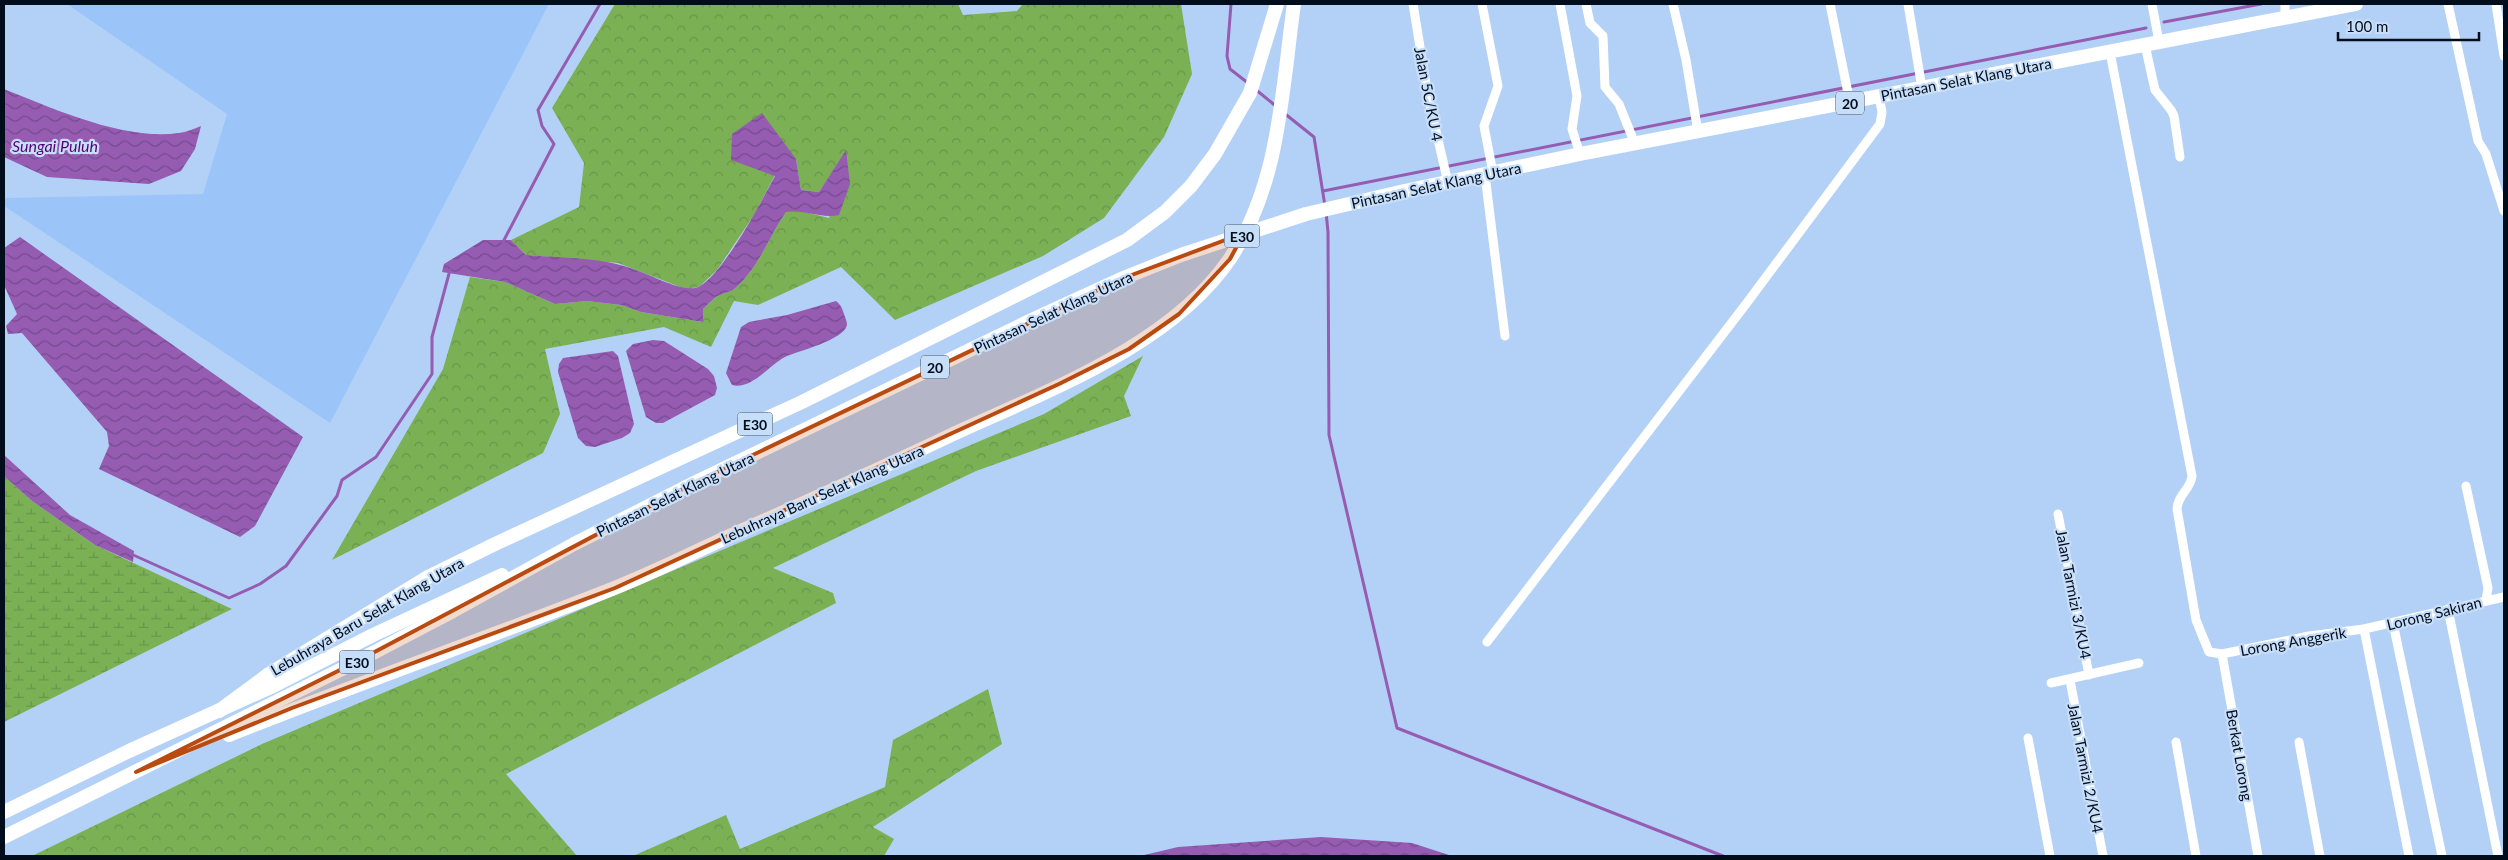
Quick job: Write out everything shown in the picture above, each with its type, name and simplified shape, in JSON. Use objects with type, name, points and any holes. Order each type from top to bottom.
[{"type":"highway","name":"Lebuhraya Baru Selat Klang Utara","points":[[219,711],[269,674],[428,577],[819,394],[1127,240],[1165,212],[1191,186],[1215,154],[1250,93],[1260,66],[1277,4]]},
{"type":"highway","name":"Lebuhraya Baru Selat Klang Utara","points":[[136,772],[292,708],[615,588],[890,464],[1129,349],[1179,314],[1230,259],[1256,209],[1268,173],[1276,132],[1294,4]]},
{"type":"highway","name":"Pintasan Selat Klang Utara","points":[[574,544],[701,480],[1121,279],[1181,254],[1306,214],[1634,139],[1849,99],[1879,96],[1922,84],[2110,52],[2285,11],[2356,4]]},
{"type":"highway","name":"Lebuhraya Baru Selat Klang Utara","points":[[4,812],[128,751],[219,711],[453,596],[574,544]]},
{"type":"highway","name":"Lebuhraya Baru Selat Klang Utara","points":[[4,837],[358,661],[574,544]]},
{"type":"street","name":"Jalan 5C/KU 4","points":[[1413,4],[1428,96],[1448,183]]},
{"type":"street","points":[[1482,4],[1498,86],[1484,126],[1505,336]]},
{"type":"street","points":[[1560,4],[1578,96],[1572,129],[1579,151]]},
{"type":"street","points":[[1586,4],[1590,23],[1603,36],[1605,86],[1619,104],[1634,139]]},
{"type":"street","points":[[1674,4],[1686,60],[1697,128]]},
{"type":"street","points":[[1830,4],[1849,99]]},
{"type":"street","points":[[1908,4],[1922,84]]},
{"type":"street","points":[[2152,4],[2159,42]]},
{"type":"street","points":[[2448,4],[2478,141],[2486,154],[2504,211]]},
{"type":"street","points":[[2496,4],[2504,56]]},
{"type":"street","points":[[2145,45],[2155,90],[2174,116],[2180,157]]},
{"type":"street","points":[[2110,52],[2192,476],[2192,484],[2177,501],[2177,509],[2196,620],[2209,652],[2222,654]]},
{"type":"street","points":[[1487,642],[1752,296],[1880,124],[1882,112],[1879,96]]},
{"type":"street","points":[[2466,486],[2488,588],[2486,600]]},
{"type":"street","name":"Jalan Tarmizi 3/KU4","points":[[2058,514],[2089,674]]},
{"type":"street","name":"Lorong Sakiran","points":[[2364,629],[2504,596]]},
{"type":"street","points":[[2448,609],[2498,856]]},
{"type":"street","points":[[2393,623],[2442,856]]},
{"type":"street","points":[[2364,629],[2409,856]]},
{"type":"street","name":"Lorong Anggerik","points":[[2222,654],[2309,636],[2364,629]]},
{"type":"street","name":"Berkat Lorong","points":[[2222,654],[2258,856]]},
{"type":"street","points":[[2051,684],[2139,664]]},
{"type":"street","name":"Jalan Tarmizi 2/KU4","points":[[2070,680],[2103,856]]},
{"type":"street","points":[[2028,738],[2050,856]]},
{"type":"street","points":[[2176,742],[2196,856]]},
{"type":"street","points":[[2299,742],[2320,856]]},
{"type":"highlighted area","points":[[1244,233],[1230,259],[1179,314],[1129,349],[1059,384],[615,588],[292,708],[136,772],[350,665],[692,484],[1121,279]]},
{"type":"shaded area","points":[[67,4],[549,4],[330,423],[4,206],[4,198],[203,194],[227,114]]},
{"type":"green space","points":[[615,4],[958,4],[963,15],[1017,11],[1023,4],[1181,4],[1192,74],[1164,137],[1104,218],[1043,256],[895,320],[841,267],[758,305],[734,301],[711,347],[664,327],[545,349],[560,414],[543,453],[332,560],[443,369],[470,277],[505,282],[555,304],[587,301],[621,305],[641,312],[703,322],[703,309],[719,295],[732,291],[742,282],[756,263],[786,212],[797,210],[829,218],[846,151],[819,192],[801,190],[796,159],[775,175],[754,215],[717,270],[700,286],[688,290],[618,263],[526,255],[511,240],[579,207],[584,163],[552,108]]},
{"type":"green space","points":[[1143,356],[1124,396],[1131,416],[976,471],[773,568],[833,593],[836,603],[506,774],[577,856],[32,856],[262,744],[1044,414]]},
{"type":"green space","points":[[4,476],[32,501],[95,545],[232,609],[4,722]]},
{"type":"green space","points":[[988,689],[1002,744],[873,827],[894,839],[884,856],[633,856],[726,815],[740,849],[885,787],[893,740]]},
{"type":"water","name":"Sungai Puluh","points":[[4,89],[67,114],[113,128],[158,134],[179,133],[201,126],[195,149],[181,171],[149,184],[47,177],[4,157]]},
{"type":"water","points":[[762,113],[796,159],[801,190],[819,192],[846,150],[850,184],[839,215],[826,216],[793,211],[786,212],[756,263],[742,282],[732,291],[717,296],[703,309],[703,322],[641,312],[621,305],[587,301],[555,304],[505,282],[442,272],[444,264],[483,240],[511,240],[526,255],[610,263],[636,270],[678,286],[694,288],[700,286],[710,278],[731,251],[775,176],[731,160],[732,134]]},
{"type":"water","points":[[20,237],[303,437],[255,526],[240,537],[99,469],[109,446],[107,432],[22,333],[8,334],[6,326],[17,314],[4,285],[4,248]]},
{"type":"water","points":[[836,301],[842,308],[847,325],[838,335],[785,357],[746,384],[732,385],[726,373],[741,327],[749,322],[787,315]]},
{"type":"water","points":[[653,340],[664,341],[708,369],[714,376],[717,388],[715,395],[663,423],[656,423],[646,417],[626,351],[633,344]]},
{"type":"water","points":[[613,351],[618,356],[634,424],[630,433],[622,438],[595,447],[586,446],[578,438],[558,372],[559,364],[563,358]]},
{"type":"water","points":[[4,455],[70,515],[134,551],[133,562],[95,545],[32,501],[4,476]]},
{"type":"water","points":[[1321,837],[1412,843],[1452,856],[1140,856],[1178,847]]},
{"type":"waterway","points":[[503,242],[554,144],[542,126],[538,110],[600,4]]},
{"type":"waterway","points":[[1231,4],[1227,56],[1230,69],[1248,83]]},
{"type":"waterway","points":[[2164,22],[2261,4]]},
{"type":"waterway","points":[[1323,191],[2146,28]]},
{"type":"waterway","points":[[1255,89],[1277,107]]},
{"type":"waterway","points":[[1284,113],[1314,137],[1325,206]]},
{"type":"waterway","points":[[1326,212],[1328,232],[1329,435],[1397,728],[1723,856]]},
{"type":"waterway","points":[[131,554],[229,598],[260,584],[286,566],[337,496],[342,480],[376,457],[432,374],[432,337],[450,270]]}]
